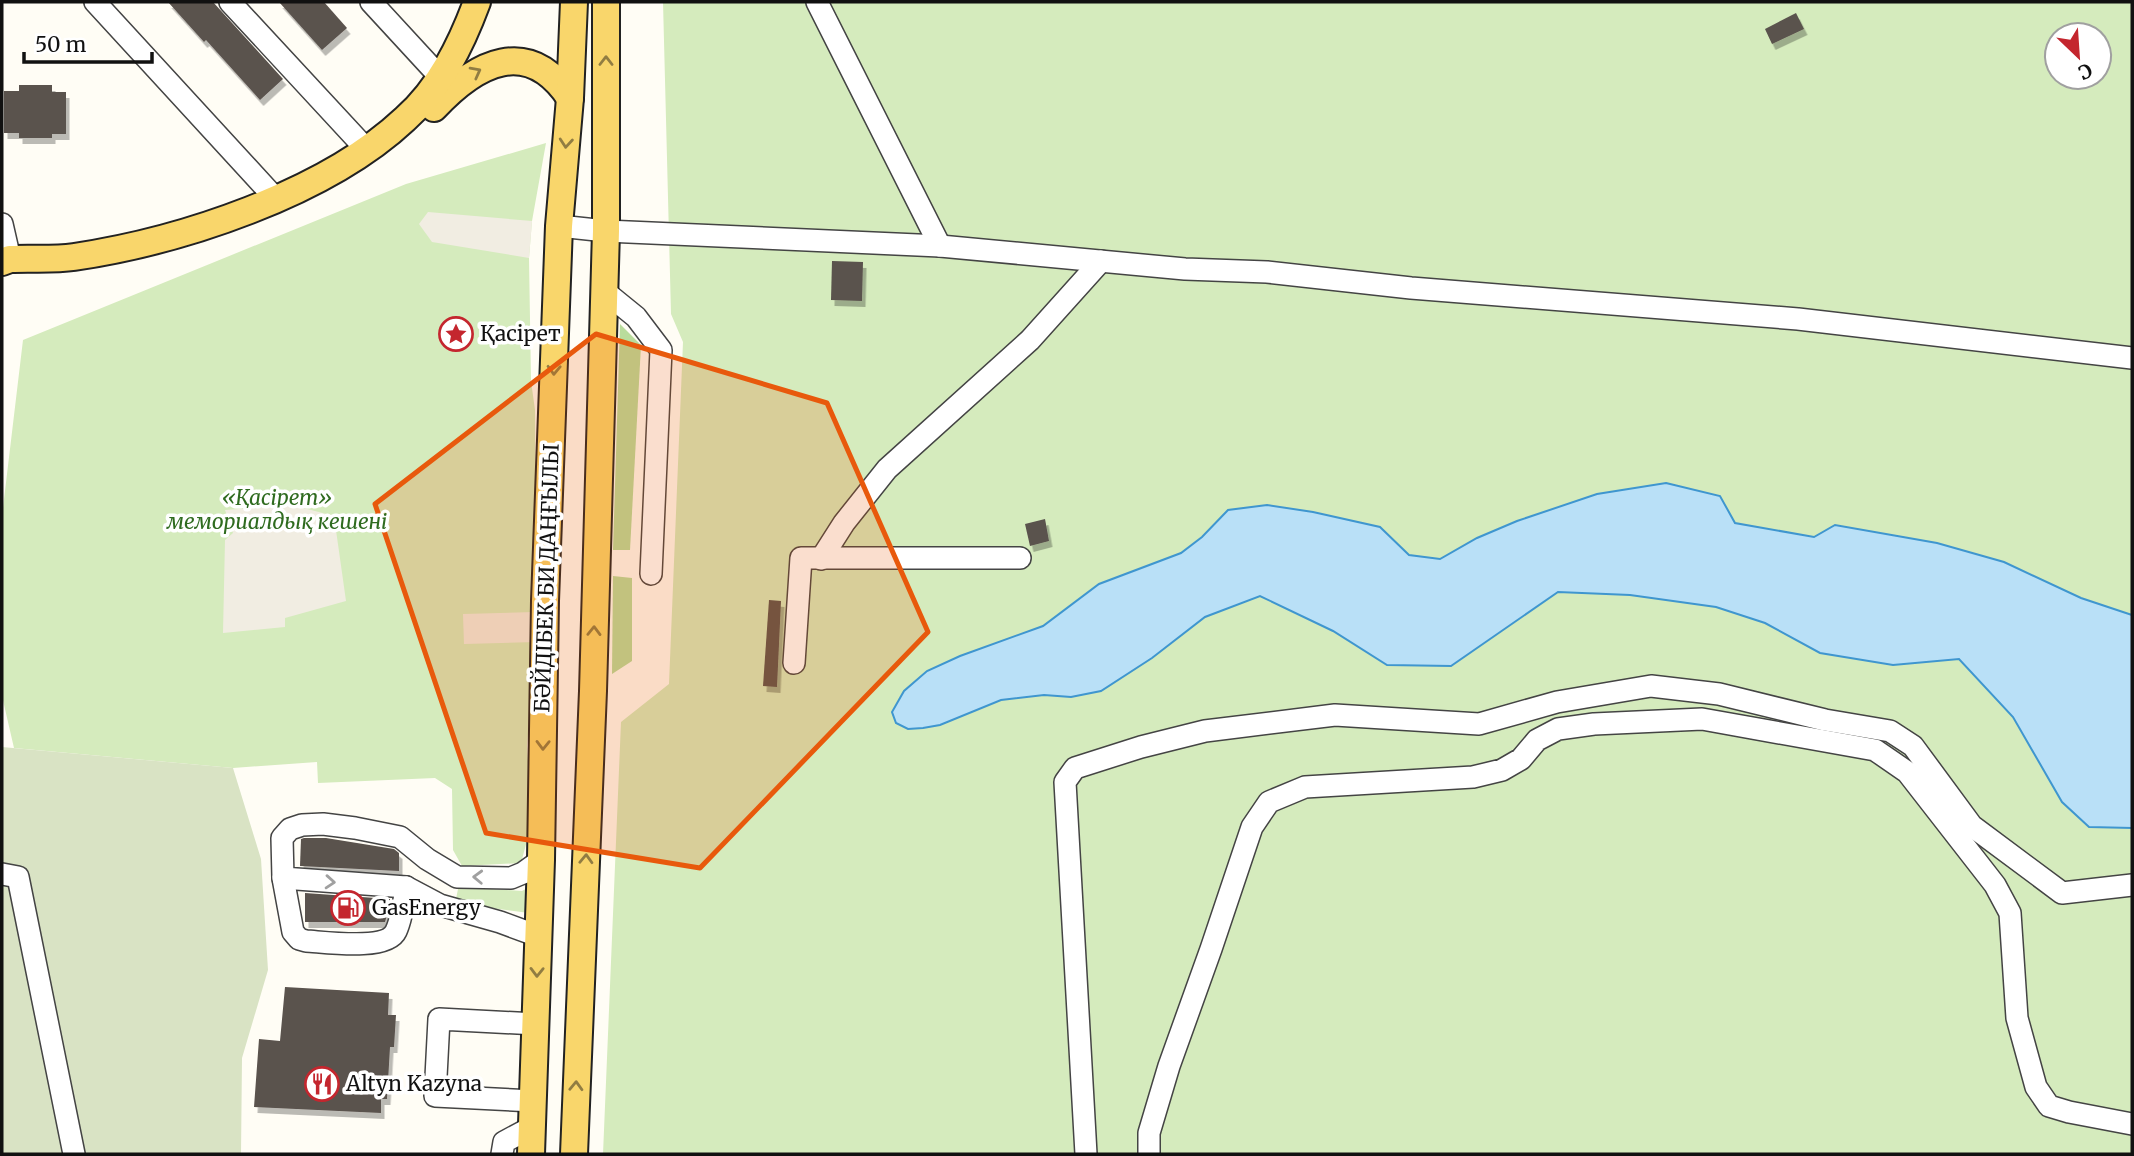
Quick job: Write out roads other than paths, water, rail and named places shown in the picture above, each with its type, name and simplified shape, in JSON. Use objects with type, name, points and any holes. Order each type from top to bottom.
[{"type":"main road","points":[[4,258],[71,257],[132,245],[204,226],[320,179],[368,150],[407,118],[442,78],[477,2]]},
{"type":"main road","name":"БӘЙДІБЕК БИ ДАҢҒЫЛЫ","points":[[531,1154],[541,860],[545,601],[559,226],[570,98],[574,2]]},
{"type":"main road","points":[[573,1154],[593,691],[606,230],[606,2]]},
{"type":"main road","points":[[71,257],[100,264],[136,260],[281,209],[325,188],[374,159],[414,128],[469,75],[495,63],[519,61],[544,69],[560,82],[570,98]]},
{"type":"street","points":[[95,2],[276,199]]},
{"type":"street","points":[[230,2],[368,150]]},
{"type":"street","points":[[372,2],[442,78]]},
{"type":"street","points":[[817,2],[940,246]]},
{"type":"street","points":[[2,224],[4,258]]},
{"type":"street","points":[[559,226],[940,246],[1185,269],[1268,272],[1425,289],[1798,319],[2132,358]]},
{"type":"street","points":[[821,559],[844,523],[887,469],[1030,340],[1101,261]]},
{"type":"street","points":[[604,291],[636,317],[661,350],[651,575]]},
{"type":"street","points":[[794,663],[802,558],[1020,558]]},
{"type":"street","points":[[1086,1154],[1065,782],[1075,768],[1154,744],[1205,731],[1335,715],[1479,724],[1557,702],[1651,686],[1718,694],[1825,720],[1889,731],[1913,746],[1972,827],[2062,893],[2132,885]]},
{"type":"street","points":[[1149,1154],[1149,1133],[1169,1066],[1252,827],[1269,802],[1305,787],[1473,777],[1502,770],[1521,759],[1537,740],[1558,729],[1594,724],[1702,719],[1875,750],[1907,772],[1996,885],[2010,913],[2017,1018],[2036,1087],[2049,1106],[2132,1124]]},
{"type":"street","points":[[407,887],[396,934],[380,943],[299,939],[293,932],[283,878],[282,838],[290,829],[302,825],[323,824],[400,837],[427,859],[457,877],[511,878],[541,860]]},
{"type":"street","points":[[2,874],[18,877],[74,1154]]},
{"type":"street","points":[[283,878],[407,887],[440,905],[538,936]]},
{"type":"street","points":[[532,1114],[435,1096],[439,1019],[536,1024]]},
{"type":"street","points":[[502,1154],[504,1142],[532,1114]]},
{"type":"water","points":[[1666,483],[1720,496],[1735,523],[1814,537],[1835,525],[1937,543],[2004,562],[2081,598],[2132,615],[2132,828],[2089,827],[2062,802],[2013,717],[1959,659],[1893,665],[1820,653],[1765,623],[1716,607],[1630,595],[1558,592],[1451,666],[1387,665],[1333,631],[1260,596],[1205,617],[1152,658],[1101,691],[1071,697],[1044,695],[1001,700],[940,725],[923,728],[908,729],[896,723],[892,712],[904,691],[927,671],[1043,626],[1099,584],[1181,553],[1202,537],[1228,510],[1267,505],[1380,527],[1409,555],[1440,559],[1477,538],[1517,521],[1597,494]]},
{"type":"place","name":"Қасірет","points":[[456,334]]},
{"type":"place","name":"GasEnergy","points":[[348,908]]},
{"type":"place","name":"Altyn Kazyna","points":[[322,1084]]},
{"type":"park label","name":"«Қасірет» мемориалдық кешені","points":[[277,510]]}]
